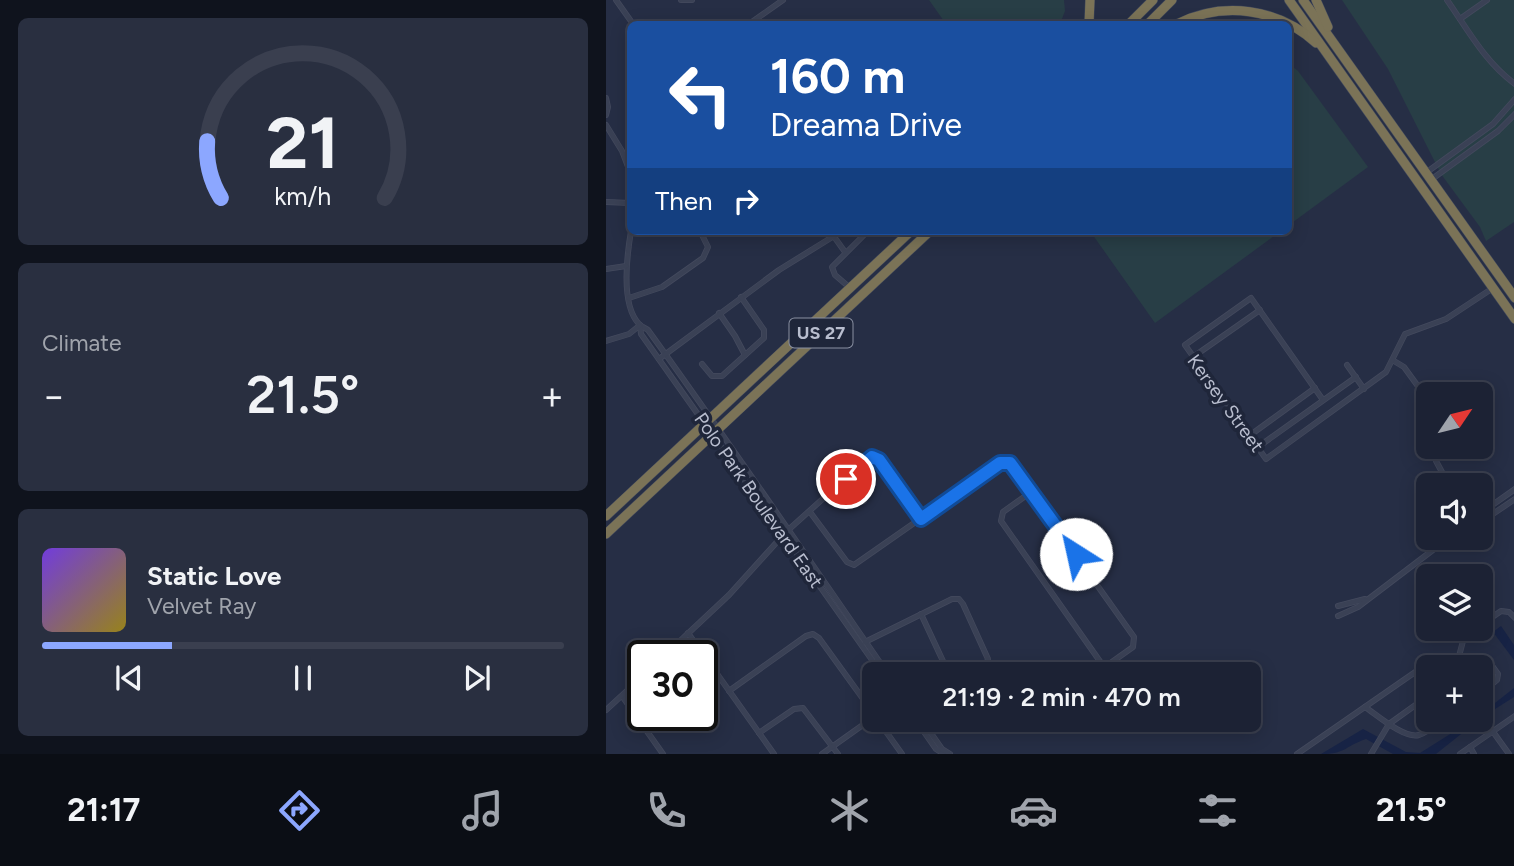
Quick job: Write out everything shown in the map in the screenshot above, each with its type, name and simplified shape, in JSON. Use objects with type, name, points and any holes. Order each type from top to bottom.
[{"type":"highway","points":[[1089,21],[1090,0]]},
{"type":"highway","points":[[1132,21],[1153,0]]},
{"type":"highway","points":[[1151,21],[1172,0]]},
{"type":"highway","points":[[1289,0],[1514,319]]},
{"type":"highway","points":[[1303,0],[1514,298]]},
{"type":"highway","points":[[1316,0],[1340,51]]},
{"type":"highway","points":[[1184,21],[1197,15],[1225,10],[1265,14],[1283,21]]},
{"type":"highway","points":[[1292,27],[1307,36],[1342,74]]},
{"type":"highway","points":[[1401,157],[1407,159],[1424,179],[1428,176]]},
{"type":"highway","points":[[1417,181],[1426,185],[1438,200],[1447,201]]},
{"type":"highway","name":"US 27","points":[[606,516],[907,235]]},
{"type":"highway","name":"US 27","points":[[606,534],[926,235]]},
{"type":"highway","points":[[1493,288],[1514,298]]},
{"type":"street","points":[[616,0],[631,21]]},
{"type":"street","points":[[681,0],[692,0]]},
{"type":"street","points":[[753,21],[783,0]]},
{"type":"street","points":[[1447,0],[1486,58],[1514,84]]},
{"type":"street","points":[[1460,19],[1487,0]]},
{"type":"street","points":[[1428,176],[1503,115],[1514,99]]},
{"type":"street","points":[[606,115],[607,100]]},
{"type":"street","points":[[1428,176],[1491,136],[1514,114]]},
{"type":"street","points":[[606,125],[627,164]]},
{"type":"street","points":[[1487,129],[1491,136]]},
{"type":"street","points":[[606,202],[627,203]]},
{"type":"street","points":[[630,235],[626,266],[629,298],[640,325],[648,330],[687,384],[716,432]]},
{"type":"street","points":[[629,298],[656,290],[703,258],[708,247],[702,235]]},
{"type":"street","points":[[658,359],[829,235]]},
{"type":"street","points":[[833,235],[845,252]]},
{"type":"street","points":[[850,288],[833,272],[834,262],[864,235]]},
{"type":"street","points":[[606,269],[626,266]]},
{"type":"street","name":"Kersey Street","points":[[1260,310],[1251,298],[1185,345],[1266,459],[1386,372],[1394,361],[1398,345],[1405,334],[1445,319],[1493,288]]},
{"type":"street","points":[[702,364],[712,376],[720,377],[765,334],[741,298]]},
{"type":"street","points":[[1193,357],[1260,310],[1323,400]]},
{"type":"street","points":[[719,313],[745,355]]},
{"type":"street","points":[[632,333],[640,325]]},
{"type":"street","name":"Polo Park Boulevard East","points":[[640,325],[641,334],[658,359],[708,420],[879,662]]},
{"type":"street","points":[[606,341],[632,333],[641,334]]},
{"type":"street","points":[[1394,361],[1404,367],[1416,384]]},
{"type":"street","points":[[1347,365],[1364,389]]},
{"type":"street","points":[[1258,447],[1356,377]]},
{"type":"street","points":[[680,389],[687,384]]},
{"type":"street","points":[[1249,436],[1315,388]]},
{"type":"street","points":[[681,640],[729,596],[786,533],[867,459],[872,457],[879,460],[921,519]]},
{"type":"street","points":[[810,512],[847,562],[854,565],[1004,461],[1010,463],[1134,637],[1133,647],[1111,662]]},
{"type":"street","points":[[846,479],[864,501]]},
{"type":"street","points":[[1493,504],[1514,489]]},
{"type":"street","points":[[1031,492],[1003,512],[1001,521],[1100,662]]},
{"type":"street","points":[[1493,514],[1514,499]]},
{"type":"street","points":[[1338,615],[1358,607],[1434,550]]},
{"type":"street","points":[[864,643],[952,599],[961,601],[988,659],[987,662]]},
{"type":"street","points":[[1338,606],[1366,599]]},
{"type":"street","points":[[1493,617],[1501,611],[1509,612],[1514,618]]},
{"type":"street","points":[[921,614],[943,662]]},
{"type":"street","points":[[688,633],[774,754]]},
{"type":"street","points":[[729,691],[813,634],[820,638],[862,698]]},
{"type":"street","name":"Polo Park Boulevard East","points":[[864,643],[875,662]]},
{"type":"street","points":[[1493,668],[1497,670],[1497,680],[1493,683]]},
{"type":"street","points":[[1297,754],[1416,671]]},
{"type":"street","points":[[606,710],[627,691]]},
{"type":"street","points":[[622,696],[663,754]]},
{"type":"street","points":[[1371,754],[1389,723],[1416,704]]},
{"type":"street","points":[[1365,707],[1407,734],[1418,735],[1423,732]]},
{"type":"street","points":[[759,733],[794,709],[801,708],[806,710],[838,754]]},
{"type":"street","points":[[1493,730],[1514,716]]},
{"type":"street","points":[[822,754],[862,726]]},
{"type":"street","points":[[886,732],[902,754]]},
{"type":"street","points":[[924,732],[936,749],[944,754]]},
{"type":"street","points":[[930,732],[942,750],[950,754]]},
{"type":"street","points":[[1460,754],[1491,732]]},
{"type":"street","points":[[1493,732],[1509,754]]},
{"type":"street","points":[[1470,747],[1475,754]]},
{"type":"shaded area","points":[[929,0],[1064,0],[1065,11],[1061,21],[944,21]]},
{"type":"shaded area","points":[[1342,0],[1514,0],[1514,222],[1486,241],[1480,227],[1441,174],[1388,69]]},
{"type":"shaded area","points":[[1292,66],[1298,71],[1368,167],[1292,223]]},
{"type":"shaded area","points":[[1093,235],[1276,235],[1155,323]]},
{"type":"water","points":[[1501,626],[1514,645],[1514,660],[1493,632]]},
{"type":"water","points":[[1514,688],[1514,697],[1493,710],[1493,705]]},
{"type":"water","points":[[1363,729],[1406,752],[1420,753],[1453,732],[1464,732],[1436,754],[1393,754],[1366,739],[1341,751],[1321,754]]},
{"type":"route","points":[[846,479],[867,459],[872,457],[879,460],[921,519],[1004,461],[1014,468],[1076,554]]}]
